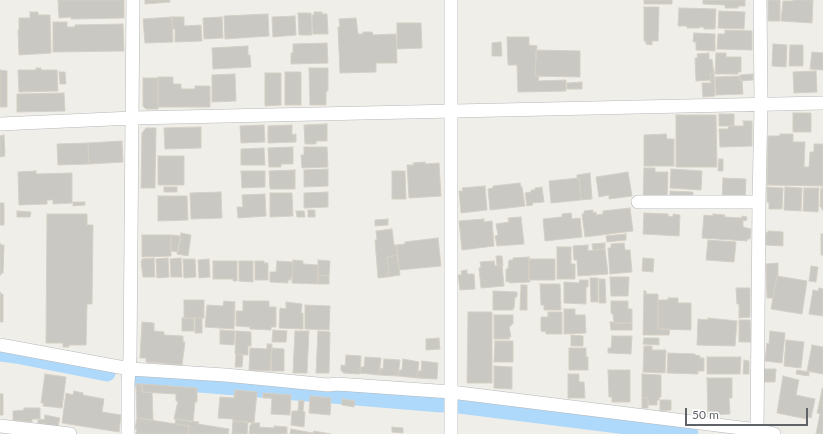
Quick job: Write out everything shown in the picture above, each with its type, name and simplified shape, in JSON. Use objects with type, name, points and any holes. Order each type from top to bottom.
[{"type":"street","points":[[128,434],[133,118],[133,0]]},
{"type":"street","points":[[451,0],[451,434]]},
{"type":"street","points":[[757,432],[761,104],[760,0]]},
{"type":"street","points":[[0,124],[133,118],[823,103]]},
{"type":"street","points":[[638,202],[759,202]]},
{"type":"street","points":[[0,345],[130,369],[225,375],[328,385],[337,384],[451,392],[774,434]]},
{"type":"street","points":[[0,426],[70,434]]},
{"type":"building","points":[[58,0],[124,0],[124,18],[59,18]]},
{"type":"building","points":[[145,0],[170,0],[170,2],[145,4]]},
{"type":"building","points":[[644,0],[672,0],[672,4],[644,4]]},
{"type":"building","points":[[703,0],[745,0],[745,6],[738,6],[738,8],[725,8],[725,5],[703,4]]},
{"type":"building","points":[[768,0],[780,0],[780,21],[768,21]]},
{"type":"building","points":[[813,0],[812,23],[781,21],[783,1]]},
{"type":"building","points":[[644,7],[659,7],[658,41],[652,41],[652,45],[646,44],[646,41],[644,41]]},
{"type":"building","points":[[679,8],[716,9],[715,29],[704,29],[704,27],[687,28],[687,26],[678,26]]},
{"type":"building","points":[[719,11],[745,12],[744,29],[718,28]]},
{"type":"building","points":[[30,12],[38,12],[38,15],[50,15],[51,53],[19,55],[19,18],[30,18]]},
{"type":"building","points":[[314,12],[322,12],[322,14],[327,14],[328,34],[313,34],[312,15],[314,15]]},
{"type":"building","points":[[298,13],[311,13],[312,35],[299,35]]},
{"type":"building","points":[[268,14],[269,36],[225,39],[224,16]]},
{"type":"building","points":[[295,16],[296,35],[273,37],[272,17]]},
{"type":"building","points":[[172,17],[184,17],[184,26],[201,25],[202,41],[175,42],[175,29],[173,29]]},
{"type":"building","points":[[172,17],[173,42],[145,43],[143,19]]},
{"type":"building","points":[[222,17],[223,38],[204,39],[203,18]]},
{"type":"building","points":[[356,18],[358,34],[363,34],[363,32],[372,32],[373,35],[396,34],[397,63],[376,63],[376,72],[340,73],[339,19]]},
{"type":"building","points":[[53,22],[67,22],[67,27],[75,27],[75,25],[123,24],[124,51],[53,52]]},
{"type":"building","points":[[397,23],[421,23],[422,48],[397,49]]},
{"type":"building","points":[[725,30],[752,31],[752,50],[717,49],[718,34],[725,34]]},
{"type":"building","points":[[694,33],[715,34],[715,51],[696,50],[696,42],[693,42]]},
{"type":"building","points":[[507,37],[529,37],[529,45],[537,46],[535,76],[539,76],[538,81],[566,80],[566,91],[518,92],[517,65],[508,65]]},
{"type":"building","points":[[501,42],[502,56],[492,56],[492,43]]},
{"type":"building","points":[[327,43],[328,63],[291,64],[293,44]]},
{"type":"building","points":[[773,44],[787,45],[786,67],[772,66]]},
{"type":"building","points":[[790,45],[803,45],[803,66],[789,66]]},
{"type":"building","points":[[248,46],[248,55],[250,55],[251,67],[213,69],[212,48]]},
{"type":"building","points":[[536,50],[580,51],[580,77],[535,76]]},
{"type":"building","points":[[812,52],[823,53],[823,70],[810,69]]},
{"type":"building","points":[[709,53],[709,60],[712,59],[714,73],[710,74],[711,80],[696,81],[695,58],[698,58],[697,54]]},
{"type":"building","points":[[716,53],[726,53],[726,57],[741,57],[741,72],[738,72],[738,74],[715,74]]},
{"type":"building","points":[[36,68],[41,68],[41,70],[57,70],[58,91],[19,92],[18,70],[36,70]]},
{"type":"building","points":[[309,68],[328,68],[328,91],[326,91],[326,105],[310,105]]},
{"type":"building","points":[[0,70],[7,71],[7,107],[0,107]]},
{"type":"building","points":[[816,71],[817,92],[794,93],[793,72]]},
{"type":"building","points":[[59,72],[65,72],[66,84],[60,84]]},
{"type":"building","points":[[285,72],[301,72],[301,105],[285,105]]},
{"type":"building","points":[[265,73],[281,73],[281,105],[265,106]]},
{"type":"building","points":[[714,73],[715,96],[703,97],[702,83],[711,83],[710,74]]},
{"type":"building","points":[[235,74],[236,101],[212,102],[212,75]]},
{"type":"building","points":[[753,74],[753,80],[740,81],[740,75]]},
{"type":"building","points":[[740,76],[743,94],[716,95],[715,77]]},
{"type":"building","points":[[158,77],[173,77],[173,84],[181,84],[181,89],[195,89],[195,86],[210,86],[210,107],[158,107]]},
{"type":"building","points":[[143,78],[158,78],[158,109],[146,109],[143,106]]},
{"type":"building","points":[[582,82],[582,89],[567,89],[567,83]]},
{"type":"building","points":[[64,93],[65,111],[17,112],[17,94]]},
{"type":"building","points":[[793,113],[811,113],[811,132],[793,132]]},
{"type":"building","points":[[719,114],[734,114],[734,126],[719,126]]},
{"type":"building","points":[[676,115],[716,115],[717,167],[676,167]]},
{"type":"building","points":[[743,121],[752,121],[752,146],[720,147],[719,129],[728,129],[729,126],[744,126]]},
{"type":"building","points":[[327,124],[327,141],[316,141],[316,144],[305,144],[304,125]]},
{"type":"building","points":[[264,125],[265,142],[241,143],[240,126]]},
{"type":"building","points":[[292,125],[292,135],[296,134],[296,142],[268,143],[268,126]]},
{"type":"building","points":[[201,127],[201,148],[165,149],[164,128]]},
{"type":"building","points":[[146,128],[156,128],[155,188],[141,188],[142,133]]},
{"type":"building","points":[[666,134],[667,139],[674,139],[674,166],[644,166],[644,135]]},
{"type":"building","points":[[780,134],[793,134],[793,142],[805,142],[804,167],[809,167],[810,152],[814,152],[814,144],[823,144],[823,186],[767,185],[768,136],[780,136]]},
{"type":"building","points":[[4,135],[5,156],[0,157],[0,136]]},
{"type":"building","points":[[122,141],[123,162],[89,164],[88,143]]},
{"type":"building","points":[[88,143],[89,164],[58,165],[57,144]]},
{"type":"building","points":[[293,147],[293,164],[281,164],[281,167],[269,167],[268,148]]},
{"type":"building","points":[[304,147],[327,147],[328,167],[302,168],[301,155],[304,155]]},
{"type":"building","points":[[264,148],[265,165],[241,165],[241,149]]},
{"type":"building","points":[[158,156],[184,156],[184,185],[158,185]]},
{"type":"building","points":[[719,159],[723,159],[723,171],[718,171]]},
{"type":"building","points":[[425,162],[425,164],[439,163],[441,196],[409,198],[407,165]]},
{"type":"building","points":[[644,168],[655,168],[655,172],[668,172],[667,202],[643,201]]},
{"type":"building","points":[[328,169],[328,186],[304,187],[304,170]]},
{"type":"building","points":[[671,169],[702,171],[701,190],[670,188]]},
{"type":"building","points":[[295,170],[295,189],[270,189],[269,171]]},
{"type":"building","points":[[36,171],[36,174],[72,173],[72,203],[53,204],[53,200],[47,200],[47,204],[19,205],[18,172]]},
{"type":"building","points":[[241,171],[265,171],[265,187],[242,188]]},
{"type":"building","points":[[392,171],[405,171],[406,199],[392,199]]},
{"type":"building","points":[[628,172],[632,196],[609,199],[609,195],[599,197],[596,177]]},
{"type":"building","points":[[590,173],[592,199],[581,200],[579,178],[577,178],[577,175]]},
{"type":"building","points":[[579,178],[581,200],[551,203],[549,181]]},
{"type":"building","points":[[723,178],[746,179],[745,202],[722,201]]},
{"type":"building","points":[[520,183],[525,206],[490,210],[488,189],[493,188],[493,186]]},
{"type":"building","points":[[485,186],[487,210],[461,213],[459,191],[463,191],[462,188]]},
{"type":"building","points":[[164,187],[177,187],[177,192],[164,192]]},
{"type":"building","points":[[542,187],[544,202],[532,203],[533,205],[527,206],[525,193],[535,190],[535,188]]},
{"type":"building","points":[[767,187],[783,188],[782,209],[769,209],[769,202],[767,202]]},
{"type":"building","points":[[785,187],[802,188],[801,211],[784,210]]},
{"type":"building","points":[[804,188],[819,188],[818,212],[803,211]]},
{"type":"building","points":[[821,188],[823,188],[823,210],[822,207],[820,207]]},
{"type":"building","points":[[670,191],[693,192],[693,198],[670,197]]},
{"type":"building","points":[[221,192],[222,218],[191,219],[190,193]]},
{"type":"building","points":[[328,192],[328,207],[304,208],[304,193]]},
{"type":"building","points":[[270,193],[292,193],[293,216],[270,217]]},
{"type":"building","points":[[265,194],[266,216],[238,218],[237,207],[243,207],[242,195]]},
{"type":"building","points":[[158,196],[187,196],[188,220],[158,221]]},
{"type":"building","points":[[73,202],[85,202],[85,205],[73,206]]},
{"type":"building","points":[[0,203],[4,203],[4,225],[0,225]]},
{"type":"building","points":[[630,208],[633,231],[585,237],[582,214],[584,214],[584,211],[593,210],[593,213],[596,212],[596,215],[603,214],[603,211]]},
{"type":"building","points":[[308,210],[315,210],[315,217],[308,217]]},
{"type":"building","points":[[17,211],[31,212],[30,217],[17,217]]},
{"type":"building","points":[[296,211],[304,211],[305,217],[297,217]]},
{"type":"building","points":[[571,213],[572,219],[580,218],[582,237],[545,241],[543,219],[562,217],[562,214]]},
{"type":"building","points":[[644,213],[668,214],[668,216],[673,217],[673,214],[680,215],[679,236],[643,234]]},
{"type":"building","points":[[47,214],[87,214],[87,225],[93,225],[92,304],[87,304],[86,345],[69,345],[69,347],[63,347],[63,343],[46,343]]},
{"type":"building","points":[[713,214],[725,215],[724,217],[747,217],[746,221],[743,220],[743,227],[751,229],[750,239],[747,239],[747,241],[702,238],[704,215],[713,216]]},
{"type":"building","points":[[521,217],[524,244],[497,246],[495,236],[498,235],[496,224],[509,222],[508,218]]},
{"type":"building","points":[[388,219],[388,225],[375,226],[375,220]]},
{"type":"building","points":[[484,219],[484,222],[492,221],[494,246],[462,250],[459,221]]},
{"type":"building","points":[[392,229],[394,245],[397,245],[397,255],[387,257],[389,273],[386,274],[387,277],[378,278],[375,240],[377,240],[376,231]]},
{"type":"building","points":[[769,231],[783,232],[783,246],[766,245],[766,233]]},
{"type":"building","points":[[181,233],[191,235],[188,256],[177,254]]},
{"type":"building","points":[[626,234],[626,240],[607,242],[606,236]]},
{"type":"building","points":[[821,234],[823,234],[823,255],[821,255]]},
{"type":"building","points":[[142,235],[171,235],[171,256],[142,257]]},
{"type":"building","points":[[171,235],[181,236],[178,252],[171,251]]},
{"type":"building","points":[[438,238],[441,266],[399,270],[397,245],[405,244],[405,242]]},
{"type":"building","points":[[708,240],[736,242],[734,262],[706,260]]},
{"type":"building","points":[[0,243],[1,245],[4,245],[3,273],[1,273],[1,275],[0,275]]},
{"type":"building","points":[[605,243],[605,249],[593,250],[592,244]]},
{"type":"building","points":[[624,243],[625,250],[630,250],[632,272],[610,274],[608,248],[611,248],[611,244]]},
{"type":"building","points":[[588,245],[588,251],[605,249],[608,274],[578,276],[577,260],[574,260],[573,246]]},
{"type":"building","points":[[557,247],[571,247],[571,264],[575,264],[575,279],[557,279]]},
{"type":"building","points":[[397,255],[400,275],[387,277],[386,274],[389,273],[387,257]]},
{"type":"building","points":[[496,256],[502,256],[503,266],[497,266]]},
{"type":"building","points":[[529,257],[530,282],[506,282],[506,269],[508,269],[509,260],[513,260],[513,258]]},
{"type":"building","points":[[154,258],[155,277],[143,277],[142,259]]},
{"type":"building","points":[[168,258],[169,277],[157,278],[156,259]]},
{"type":"building","points":[[181,258],[182,277],[171,277],[170,259]]},
{"type":"building","points":[[643,258],[654,259],[653,272],[642,271]]},
{"type":"building","points":[[183,259],[195,259],[196,277],[184,278]]},
{"type":"building","points":[[209,259],[210,277],[199,278],[198,260]]},
{"type":"building","points":[[529,259],[555,259],[555,280],[529,280]]},
{"type":"building","points":[[293,260],[303,261],[303,264],[318,265],[318,284],[292,283]]},
{"type":"building","points":[[318,260],[330,261],[329,276],[318,275]]},
{"type":"building","points":[[213,261],[237,261],[237,281],[233,281],[233,279],[213,279]]},
{"type":"building","points":[[239,261],[253,261],[253,282],[239,281]]},
{"type":"building","points":[[255,261],[264,261],[264,263],[268,263],[268,280],[255,280]]},
{"type":"building","points":[[277,261],[293,262],[292,277],[291,280],[288,280],[288,283],[270,282],[270,272],[276,272]]},
{"type":"building","points":[[494,261],[495,266],[502,265],[504,286],[481,288],[479,268],[481,267],[480,262]]},
{"type":"building","points":[[778,263],[778,276],[773,298],[767,298],[766,264]]},
{"type":"building","points":[[811,266],[818,267],[816,282],[809,281]]},
{"type":"building","points":[[467,270],[467,274],[474,274],[475,289],[460,290],[458,275],[462,275],[461,271]]},
{"type":"building","points":[[318,275],[329,276],[329,284],[318,284]]},
{"type":"building","points":[[777,276],[807,281],[802,314],[771,309]]},
{"type":"building","points":[[610,277],[629,277],[628,296],[611,296]]},
{"type":"building","points":[[590,278],[598,278],[598,302],[591,302]]},
{"type":"building","points":[[599,279],[605,279],[606,303],[599,303]]},
{"type":"building","points":[[580,280],[588,280],[588,287],[586,287],[586,304],[564,303],[564,282],[579,283]]},
{"type":"building","points":[[540,284],[560,284],[561,310],[544,310],[544,305],[541,305]]},
{"type":"building","points":[[521,285],[527,285],[527,310],[520,310]]},
{"type":"building","points":[[736,288],[750,288],[750,317],[739,318],[739,304],[737,304]]},
{"type":"building","points":[[819,288],[823,289],[823,316],[809,314],[813,290],[818,291]]},
{"type":"building","points":[[493,291],[517,292],[513,310],[493,310]]},
{"type":"building","points":[[644,291],[646,291],[646,294],[658,294],[658,329],[670,329],[669,335],[643,335]]},
{"type":"building","points":[[0,292],[3,294],[3,322],[0,322]]},
{"type":"building","points":[[668,298],[678,298],[678,303],[691,303],[691,330],[658,329],[658,300],[668,300]]},
{"type":"building","points":[[184,300],[204,300],[204,318],[184,318]]},
{"type":"building","points":[[224,301],[235,302],[234,329],[205,327],[207,305],[223,306]]},
{"type":"building","points":[[243,301],[269,301],[269,307],[276,307],[276,327],[271,327],[271,330],[250,329],[250,327],[236,326],[236,311],[243,311]]},
{"type":"building","points":[[611,301],[628,301],[628,309],[632,309],[632,323],[614,323],[613,314],[611,313]]},
{"type":"building","points":[[286,302],[302,304],[301,313],[303,313],[303,329],[279,328],[280,308],[286,309]]},
{"type":"building","points":[[305,305],[330,306],[329,330],[305,329]]},
{"type":"building","points":[[564,309],[575,309],[575,315],[585,315],[586,333],[564,334]]},
{"type":"building","points":[[468,312],[492,312],[492,383],[467,383]]},
{"type":"building","points":[[548,312],[562,312],[562,334],[546,334],[546,332],[541,331],[541,317],[548,317]]},
{"type":"building","points":[[494,315],[513,315],[513,324],[509,327],[511,337],[509,337],[509,339],[494,339]]},
{"type":"building","points":[[182,318],[194,318],[194,331],[182,331]]},
{"type":"building","points":[[195,318],[202,318],[202,333],[195,333]]},
{"type":"building","points":[[708,318],[737,321],[735,346],[697,345],[698,319],[708,320]]},
{"type":"building","points":[[739,320],[750,320],[751,342],[739,342]]},
{"type":"building","points":[[142,322],[154,323],[154,331],[164,332],[164,335],[183,336],[183,342],[185,342],[182,365],[146,362],[146,358],[140,358]]},
{"type":"building","points":[[610,322],[632,323],[632,330],[611,330]]},
{"type":"building","points":[[220,330],[235,331],[234,345],[220,344]]},
{"type":"building","points":[[273,330],[287,331],[286,342],[272,342]]},
{"type":"building","points":[[236,331],[251,332],[251,346],[248,346],[248,355],[235,354]]},
{"type":"building","points":[[295,331],[309,331],[307,373],[293,373]]},
{"type":"building","points":[[318,331],[330,332],[329,373],[316,373]]},
{"type":"building","points":[[770,331],[785,333],[782,363],[765,361]]},
{"type":"building","points":[[571,335],[583,336],[583,346],[571,346]]},
{"type":"building","points":[[612,336],[632,336],[631,354],[608,353],[608,348],[611,348]]},
{"type":"building","points":[[439,338],[440,349],[426,350],[426,339]]},
{"type":"building","points":[[644,338],[659,338],[659,345],[643,344]]},
{"type":"building","points":[[786,340],[804,342],[801,368],[784,366]]},
{"type":"building","points":[[495,341],[513,341],[513,362],[494,362]]},
{"type":"building","points":[[267,344],[272,344],[270,371],[249,370],[250,348],[267,349]]},
{"type":"building","points":[[812,345],[823,347],[823,374],[807,371]]},
{"type":"building","points":[[644,346],[652,346],[652,350],[666,350],[665,373],[643,372]]},
{"type":"building","points":[[272,348],[284,349],[284,371],[271,371]]},
{"type":"building","points":[[569,348],[586,348],[588,370],[569,370]]},
{"type":"building","points":[[668,353],[695,354],[700,356],[700,358],[704,358],[704,371],[698,371],[698,374],[667,373]]},
{"type":"building","points":[[236,354],[243,355],[242,367],[235,367]]},
{"type":"building","points":[[346,355],[361,356],[360,374],[343,373],[343,371],[341,371],[341,365],[345,366]]},
{"type":"building","points":[[365,357],[381,358],[379,375],[360,373],[360,367],[364,367]]},
{"type":"building","points":[[707,357],[741,357],[740,374],[707,374]]},
{"type":"building","points":[[384,359],[400,360],[398,376],[379,375],[380,368],[383,369]]},
{"type":"building","points":[[403,359],[419,362],[417,378],[398,376],[399,370],[402,370]]},
{"type":"building","points":[[744,360],[749,361],[749,374],[743,374]]},
{"type":"building","points":[[422,361],[438,363],[437,379],[417,378],[418,371],[421,371]]},
{"type":"building","points":[[494,366],[512,367],[512,389],[494,388]]},
{"type":"building","points":[[764,369],[776,369],[775,382],[764,382]]},
{"type":"building","points":[[608,370],[630,370],[630,402],[612,402],[612,397],[609,397]]},
{"type":"building","points":[[797,370],[809,372],[809,376],[796,374]]},
{"type":"building","points":[[45,374],[66,377],[62,408],[43,406],[44,403],[41,403]]},
{"type":"building","points":[[568,374],[579,374],[579,382],[584,382],[585,398],[568,398]]},
{"type":"building","points":[[642,374],[661,375],[661,397],[657,400],[657,405],[648,405],[648,398],[642,398]]},
{"type":"building","points":[[783,376],[799,380],[796,395],[815,399],[811,418],[808,417],[807,419],[777,413]]},
{"type":"building","points":[[707,378],[732,378],[732,398],[729,398],[730,414],[708,415]]},
{"type":"building","points":[[136,384],[142,384],[142,392],[152,392],[153,420],[137,418]]},
{"type":"building","points":[[142,384],[197,388],[197,402],[195,402],[193,422],[174,419],[178,401],[176,401],[176,394],[142,392]]},
{"type":"building","points":[[823,389],[823,406],[819,405]]},
{"type":"building","points":[[235,390],[257,392],[254,423],[218,418],[220,397],[234,398]]},
{"type":"building","points":[[74,391],[83,393],[83,395],[104,399],[102,412],[121,415],[119,432],[62,423],[66,393],[73,395]]},
{"type":"building","points":[[263,393],[291,395],[290,415],[271,414],[272,398],[263,398]]},
{"type":"building","points":[[0,394],[3,394],[3,415],[0,415]]},
{"type":"building","points":[[310,396],[331,398],[330,415],[309,413]]},
{"type":"building","points":[[642,398],[648,398],[648,408],[642,408]]},
{"type":"building","points":[[342,399],[355,401],[354,407],[342,405]]},
{"type":"building","points":[[299,400],[304,401],[304,427],[291,425],[292,411],[298,411]]},
{"type":"building","points":[[660,400],[671,400],[671,410],[660,411]]},
{"type":"building","points":[[819,405],[823,406],[823,434],[816,434],[820,414],[817,413]]},
{"type":"building","points":[[24,408],[40,408],[40,419],[32,419],[32,422],[13,420],[13,411],[24,410]]},
{"type":"building","points":[[45,415],[60,418],[58,426],[38,423],[38,420],[40,419],[44,420]]},
{"type":"building","points":[[137,418],[189,426],[188,434],[136,434],[137,429],[135,429]]},
{"type":"building","points":[[176,419],[199,422],[198,424],[229,429],[228,434],[188,434],[189,426],[175,424]]},
{"type":"building","points":[[233,421],[248,422],[247,434],[232,434]]},
{"type":"building","points":[[252,423],[260,423],[259,427],[287,427],[287,434],[249,434],[250,425]]},
{"type":"building","points":[[392,427],[403,428],[403,433],[392,432]]},
{"type":"building","points":[[291,429],[313,433],[314,431],[331,434],[290,434]]},
{"type":"waterway","points":[[0,353],[107,373]]},
{"type":"waterway","points":[[139,379],[441,404]]},
{"type":"waterway","points":[[459,405],[690,434]]}]
